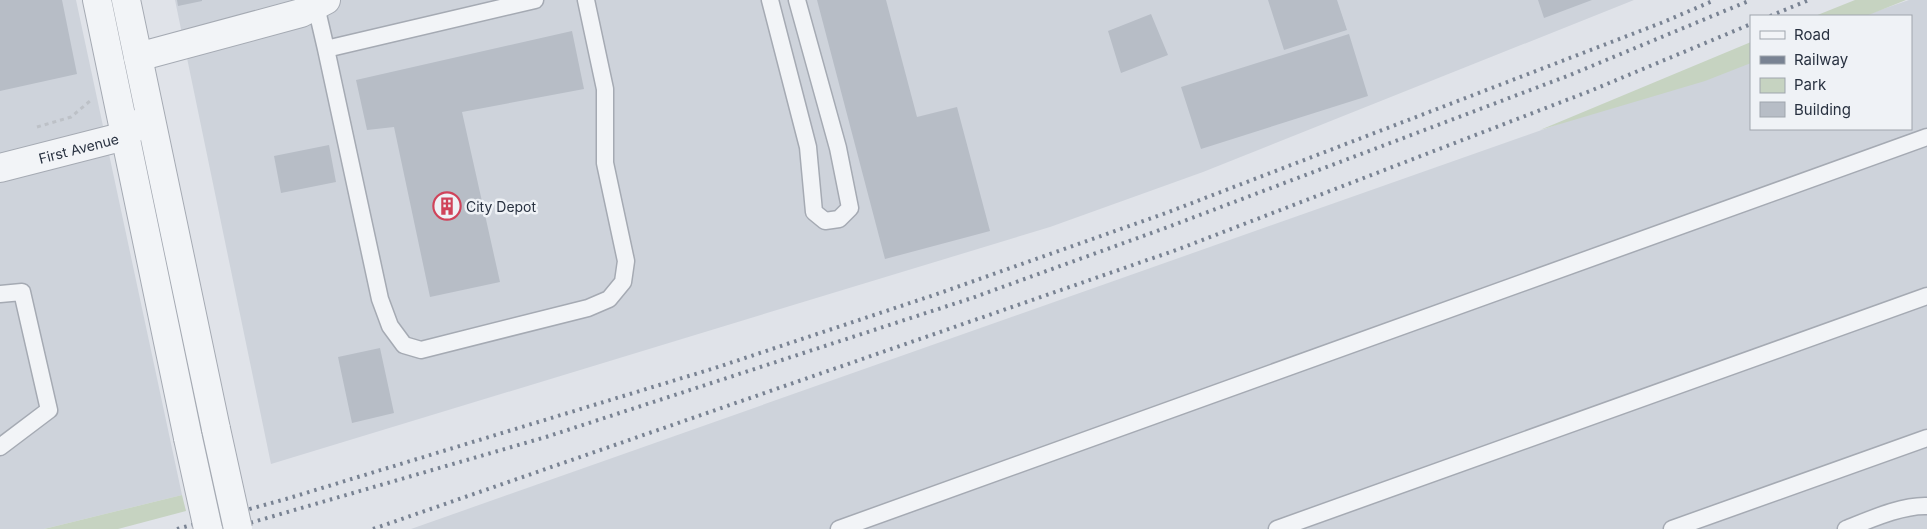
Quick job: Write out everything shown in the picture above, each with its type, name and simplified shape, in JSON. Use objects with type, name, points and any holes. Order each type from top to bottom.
[{"type":"street","points":[[97,0],[208,529]]},
{"type":"street","points":[[126,0],[238,529]]},
{"type":"street","points":[[138,57],[302,13],[321,3]]},
{"type":"street","name":"First Avenue","points":[[0,168],[125,136],[149,112]]},
{"type":"lane","points":[[326,49],[535,0]]},
{"type":"lane","points":[[321,3],[326,49],[380,299],[390,326],[404,345],[421,350],[588,308],[610,298],[622,282],[626,261],[605,163],[605,89],[586,0]]},
{"type":"lane","points":[[770,0],[808,147],[814,212],[825,221],[839,219],[850,208],[838,148],[797,0]]},
{"type":"lane","points":[[839,529],[1927,137]]},
{"type":"lane","points":[[0,294],[22,292],[49,410],[0,447]]},
{"type":"lane","points":[[1277,529],[1927,296]]},
{"type":"lane","points":[[1672,529],[1927,438]]},
{"type":"lane","points":[[1846,529],[1881,516],[1918,506],[1927,506]]},
{"type":"path","points":[[36,128],[71,117],[114,81]]},
{"type":"shaded area","points":[[0,0],[76,0],[182,495],[44,529],[0,529]]},
{"type":"shaded area","points":[[175,0],[1634,0],[1203,172],[1050,227],[271,464]]},
{"type":"shaded area","points":[[1909,0],[1927,0],[1927,529],[411,529],[1750,56],[1750,130],[1912,130],[1912,15],[1866,15]]},
{"type":"green space","points":[[1855,0],[1906,0],[1868,15],[1818,15]]},
{"type":"green space","points":[[1750,42],[1750,63],[1705,81],[1540,130]]},
{"type":"green space","points":[[182,495],[186,511],[118,529],[44,529]]},
{"type":"building","points":[[0,0],[62,0],[77,74],[0,91]]},
{"type":"building","points":[[177,0],[202,0],[202,1],[178,6]]},
{"type":"building","points":[[817,0],[886,0],[917,117],[957,107],[990,231],[885,259]]},
{"type":"building","points":[[1268,0],[1337,0],[1347,30],[1284,50]]},
{"type":"building","points":[[1538,0],[1592,0],[1544,18]]},
{"type":"building","points":[[1151,14],[1168,55],[1121,73],[1108,31]]},
{"type":"building","name":"City Depot","points":[[572,31],[584,89],[462,112],[500,282],[430,297],[394,127],[367,130],[356,80]]},
{"type":"building","points":[[1349,34],[1368,96],[1201,149],[1181,87]]},
{"type":"building","points":[[329,145],[336,182],[281,193],[274,156]]},
{"type":"building","points":[[380,348],[394,413],[352,423],[338,357]]},
{"type":"railway","points":[[177,529],[286,499],[715,368],[940,293],[1166,213],[1661,23],[1715,0]]},
{"type":"railway","points":[[229,529],[546,437],[972,298],[1168,227],[1570,75],[1751,0]]},
{"type":"railway","points":[[1772,15],[1809,0]]},
{"type":"railway","points":[[373,529],[1179,249],[1590,91],[1750,24]]},
{"type":"place","name":"City Depot","points":[[447,206]]}]
